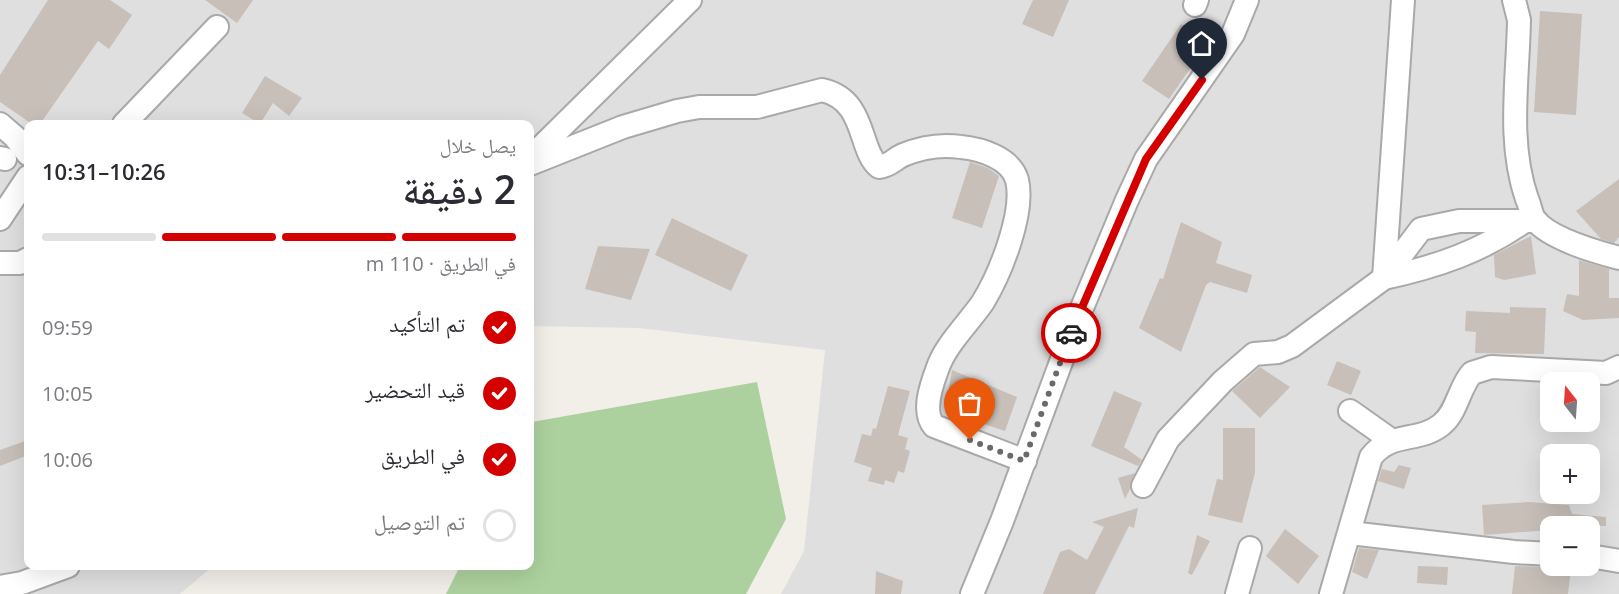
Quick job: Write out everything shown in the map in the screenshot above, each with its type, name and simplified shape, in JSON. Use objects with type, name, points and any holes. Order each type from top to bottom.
[{"type":"street","points":[[534,154],[690,0]]},
{"type":"street","points":[[972,594],[1074,327],[1146,159],[1227,44],[1247,0]]},
{"type":"street","points":[[1384,278],[1403,0]]},
{"type":"street","points":[[1514,0],[1519,20],[1516,150],[1531,220]]},
{"type":"street","points":[[128,120],[217,27]]},
{"type":"street","points":[[534,162],[623,127],[677,111],[699,107],[757,107],[822,90],[831,92],[857,116],[879,167],[887,166],[900,156],[935,146],[963,147],[997,157],[1009,166],[1017,179],[1018,195],[1009,249],[982,302],[937,368],[927,410],[934,426],[1024,461]]},
{"type":"street","points":[[0,124],[24,149]]},
{"type":"street","points":[[0,219],[24,183]]},
{"type":"street","points":[[1384,278],[1427,269],[1464,255],[1531,220]]},
{"type":"street","points":[[1143,486],[1168,439],[1223,381],[1254,354],[1278,352],[1292,346],[1384,278],[1421,230],[1459,221],[1531,220],[1579,246],[1619,258]]},
{"type":"street","points":[[1331,594],[1371,458],[1379,446],[1391,440],[1441,426],[1449,417],[1469,375],[1476,370],[1491,368],[1606,373],[1619,367]]},
{"type":"street","points":[[1350,411],[1391,440]]},
{"type":"street","points":[[1350,533],[1540,553]]},
{"type":"street","points":[[1237,594],[1250,548]]},
{"type":"street","points":[[1600,558],[1619,561]]},
{"type":"street","points":[[0,587],[22,584],[58,570]]},
{"type":"shaded area","points":[[0,0],[1619,0],[1619,594],[781,594],[804,551],[825,350],[639,328],[534,326],[534,120],[24,120],[24,570],[208,570],[180,594],[0,594]]},
{"type":"green space","points":[[757,382],[786,519],[746,594],[446,594],[458,570],[534,570],[534,422]]},
{"type":"building","points":[[48,0],[110,0],[132,15],[109,49],[98,41],[43,120],[26,120],[0,102],[0,75]]},
{"type":"building","points":[[205,0],[253,0],[237,23]]},
{"type":"building","points":[[1033,0],[1069,0],[1053,37],[1022,24]]},
{"type":"building","points":[[1540,11],[1582,14],[1576,115],[1534,112]]},
{"type":"building","points":[[1181,24],[1208,43],[1169,99],[1142,81]]},
{"type":"building","points":[[265,76],[302,98],[289,116],[273,103],[262,120],[253,120],[242,113]]},
{"type":"building","points":[[970,162],[988,168],[999,176],[982,228],[952,218]]},
{"type":"building","points":[[1619,179],[1619,237],[1614,243],[1601,239],[1576,211]]},
{"type":"building","points":[[672,218],[748,255],[731,291],[655,255]]},
{"type":"building","points":[[1181,222],[1222,242],[1216,263],[1252,275],[1247,293],[1210,282],[1206,285],[1181,352],[1139,328],[1160,278],[1163,279]]},
{"type":"building","points":[[1531,236],[1536,274],[1504,280],[1495,277],[1494,255]]},
{"type":"building","points":[[598,246],[650,249],[631,300],[585,289]]},
{"type":"building","points":[[1579,260],[1609,269],[1609,298],[1619,298],[1619,318],[1583,320],[1563,311],[1567,294],[1579,296]]},
{"type":"building","points":[[1510,307],[1546,308],[1544,354],[1475,353],[1476,332],[1465,331],[1466,311],[1510,313]]},
{"type":"building","points":[[1337,361],[1361,371],[1351,395],[1327,385]]},
{"type":"building","points":[[1260,367],[1290,387],[1260,418],[1232,391]]},
{"type":"building","points":[[952,370],[1017,397],[1005,431],[945,411]]},
{"type":"building","points":[[888,386],[910,391],[898,435],[908,438],[905,449],[910,451],[904,473],[898,471],[894,483],[885,480],[884,485],[868,481],[872,468],[854,462],[862,434],[871,436],[873,428],[876,429]]},
{"type":"building","points":[[1114,391],[1142,403],[1124,447],[1142,460],[1138,466],[1091,446]]},
{"type":"building","points":[[1223,428],[1255,428],[1255,473],[1242,523],[1208,515],[1217,479],[1223,480]]},
{"type":"building","points":[[24,441],[24,457],[0,466],[0,450]]},
{"type":"building","points":[[1399,465],[1411,468],[1404,489],[1378,481],[1382,469],[1394,472]]},
{"type":"building","points":[[1135,473],[1130,489],[1125,499],[1118,478]]},
{"type":"building","points":[[1529,502],[1569,505],[1572,514],[1595,516],[1540,516],[1540,531],[1484,535],[1482,505]]},
{"type":"building","points":[[1138,508],[1134,528],[1129,526],[1095,594],[1043,594],[1060,552],[1069,549],[1087,560],[1104,527],[1092,522]]},
{"type":"building","points":[[1600,516],[1606,517],[1606,526],[1600,526]]},
{"type":"building","points":[[1285,529],[1319,556],[1298,584],[1266,556]]},
{"type":"building","points":[[1197,535],[1210,541],[1192,575],[1188,573]]},
{"type":"building","points":[[1359,548],[1379,550],[1367,579],[1352,572]]},
{"type":"building","points":[[1418,566],[1448,567],[1447,585],[1417,583]]},
{"type":"building","points":[[1515,566],[1540,567],[1540,576],[1570,576],[1568,594],[1512,594]]},
{"type":"building","points":[[876,571],[903,581],[901,594],[875,594]]},
{"type":"way so far","points":[[970,440],[1024,461],[1071,333]]},
{"type":"route","points":[[1071,333],[1146,159],[1202,80]]}]
